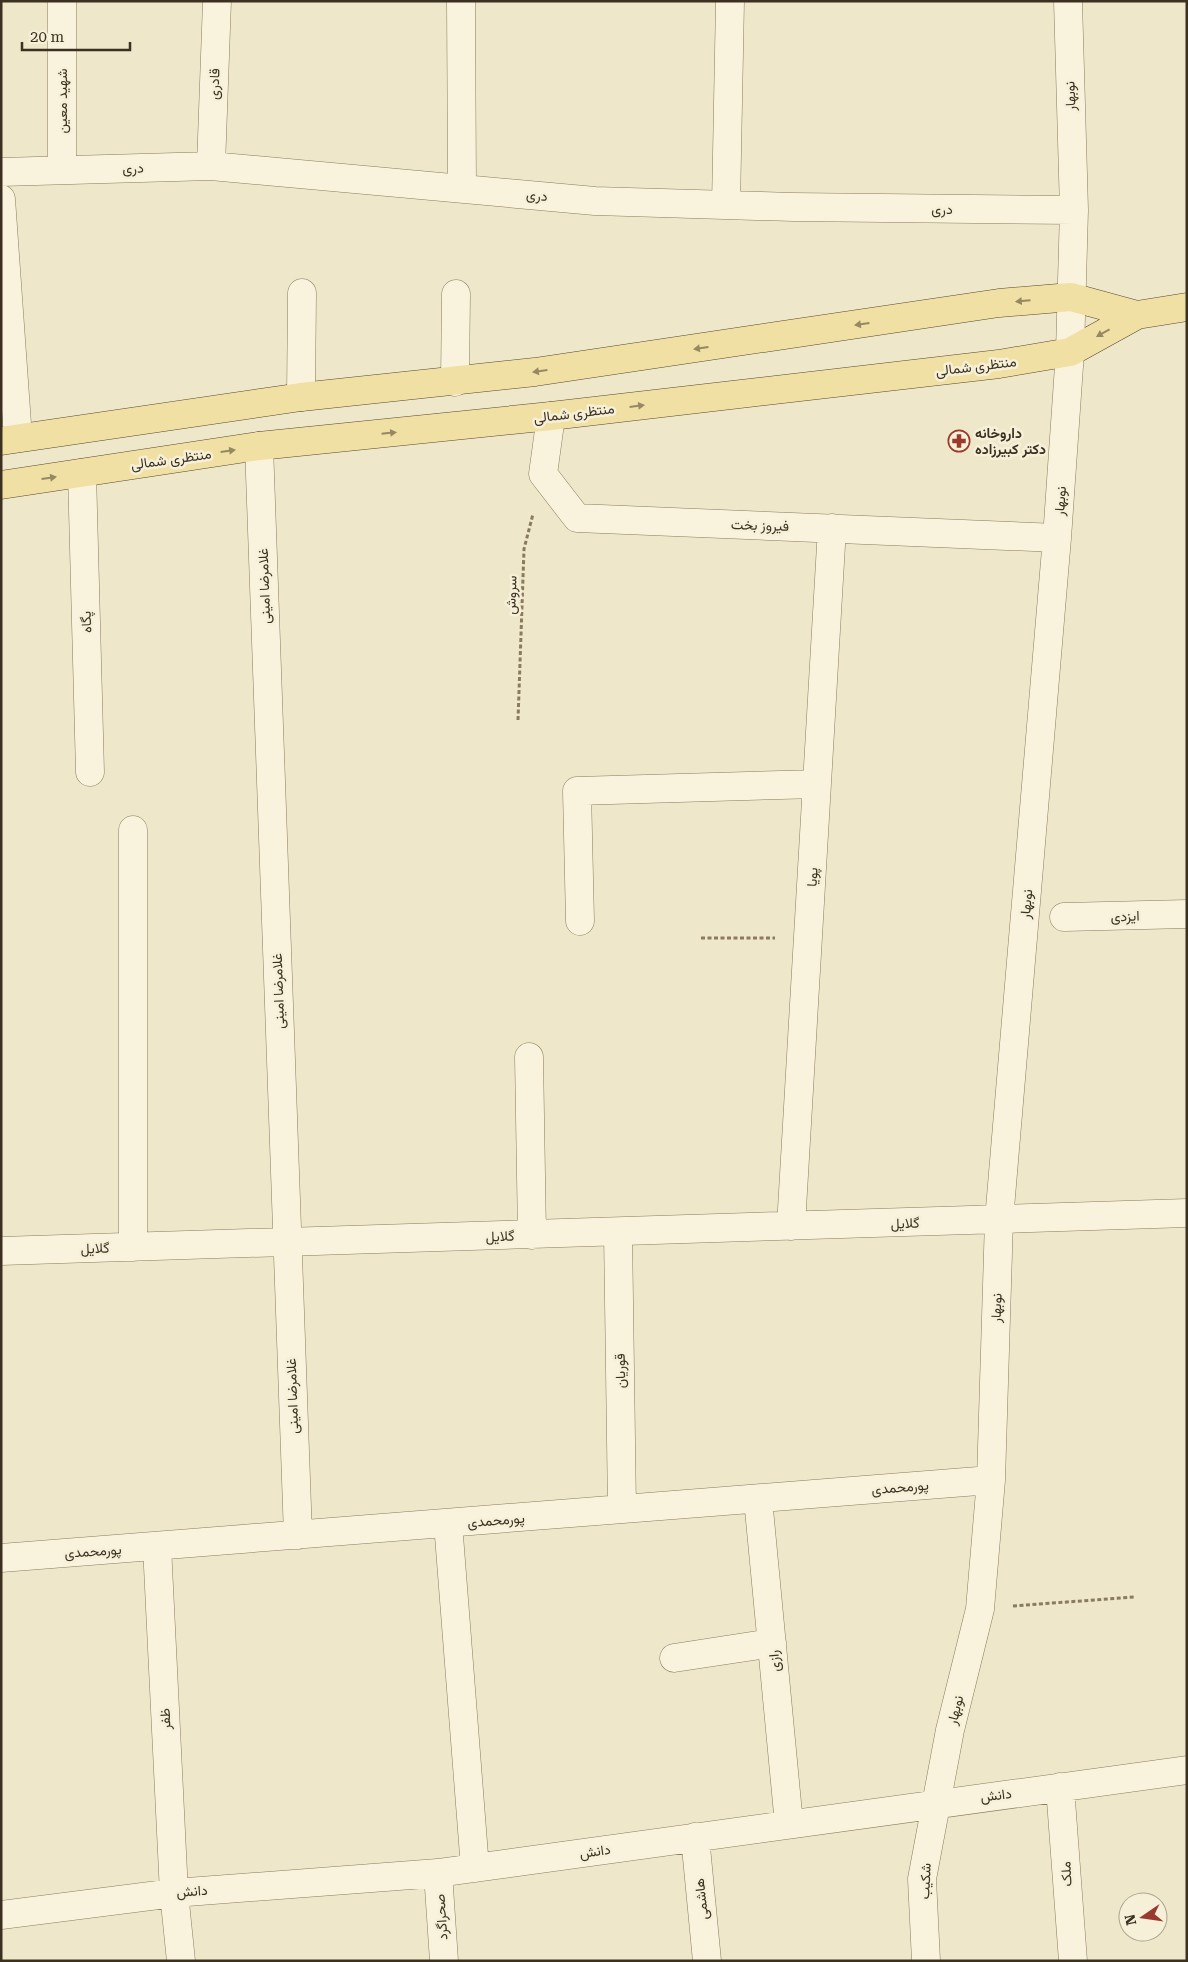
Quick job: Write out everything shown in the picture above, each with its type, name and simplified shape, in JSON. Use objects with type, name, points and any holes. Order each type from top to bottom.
[{"type":"main road","name":"منتظری شمالی","points":[[10,439],[301,397],[545,371],[999,303],[1071,297],[1137,315]]},
{"type":"main road","name":"منتظری شمالی","points":[[1,485],[259,446],[551,416],[999,364],[1070,352],[1137,315],[1187,307]]},
{"type":"street","name":"شهید معین","points":[[62,1],[62,170]]},
{"type":"street","name":"قادری","points":[[211,166],[217,1]]},
{"type":"street","points":[[461,1],[462,187]]},
{"type":"street","points":[[726,205],[730,1]]},
{"type":"street","name":"نوبهار","points":[[935,1803],[980,1609],[991,1480],[999,1220],[1057,538],[1070,352],[1074,210],[1068,1]]},
{"type":"street","name":"دری","points":[[1,172],[211,166],[462,187],[595,201],[726,205],[1074,210]]},
{"type":"street","points":[[1,199],[10,439]]},
{"type":"street","points":[[301,397],[302,293]]},
{"type":"street","points":[[455,382],[456,294]]},
{"type":"street","points":[[543,474],[551,416]]},
{"type":"street","name":"غلامرضا امینی","points":[[259,446],[286,1242],[298,1535]]},
{"type":"street","name":"پگاه","points":[[82,473],[90,772]]},
{"type":"street","name":"فیروز بخت","points":[[543,474],[577,518],[1057,538]]},
{"type":"street","name":"پویا","points":[[791,1226],[832,528]]},
{"type":"street","points":[[580,921],[577,791],[817,784]]},
{"type":"street","points":[[133,830],[133,1247]]},
{"type":"street","name":"ایزدی","points":[[1064,917],[1187,914]]},
{"type":"street","points":[[530,1057],[532,1234]]},
{"type":"street","name":"گلایل","points":[[1,1251],[1187,1213]]},
{"type":"street","name":"قوریان","points":[[618,1232],[622,1509]]},
{"type":"street","name":"پورمحمدی","points":[[1,1558],[991,1480]]},
{"type":"street","name":"رازی","points":[[758,1499],[789,1824]]},
{"type":"street","points":[[448,1523],[475,1868]]},
{"type":"street","name":"ظفر","points":[[157,1546],[174,1893],[182,1961]]},
{"type":"street","points":[[674,1658],[772,1643]]},
{"type":"street","name":"دانش","points":[[1,1915],[174,1893],[438,1874],[935,1803],[1187,1770]]},
{"type":"street","name":"ملک","points":[[1060,1787],[1073,1961]]},
{"type":"street","name":"شکیب","points":[[926,1961],[922,1879],[935,1803]]},
{"type":"street","name":"هاشمی","points":[[695,1837],[707,1961]]},
{"type":"street","name":"صحراگرد","points":[[438,1874],[444,1961]]},
{"type":"path","name":"سروش","points":[[518,720],[524,549],[543,474]]},
{"type":"path","points":[[701,938],[808,937]]},
{"type":"path","points":[[980,1609],[1134,1597]]},
{"type":"place","name":"داروخانه دکتر کبیرزاده","points":[[959,441]]}]
